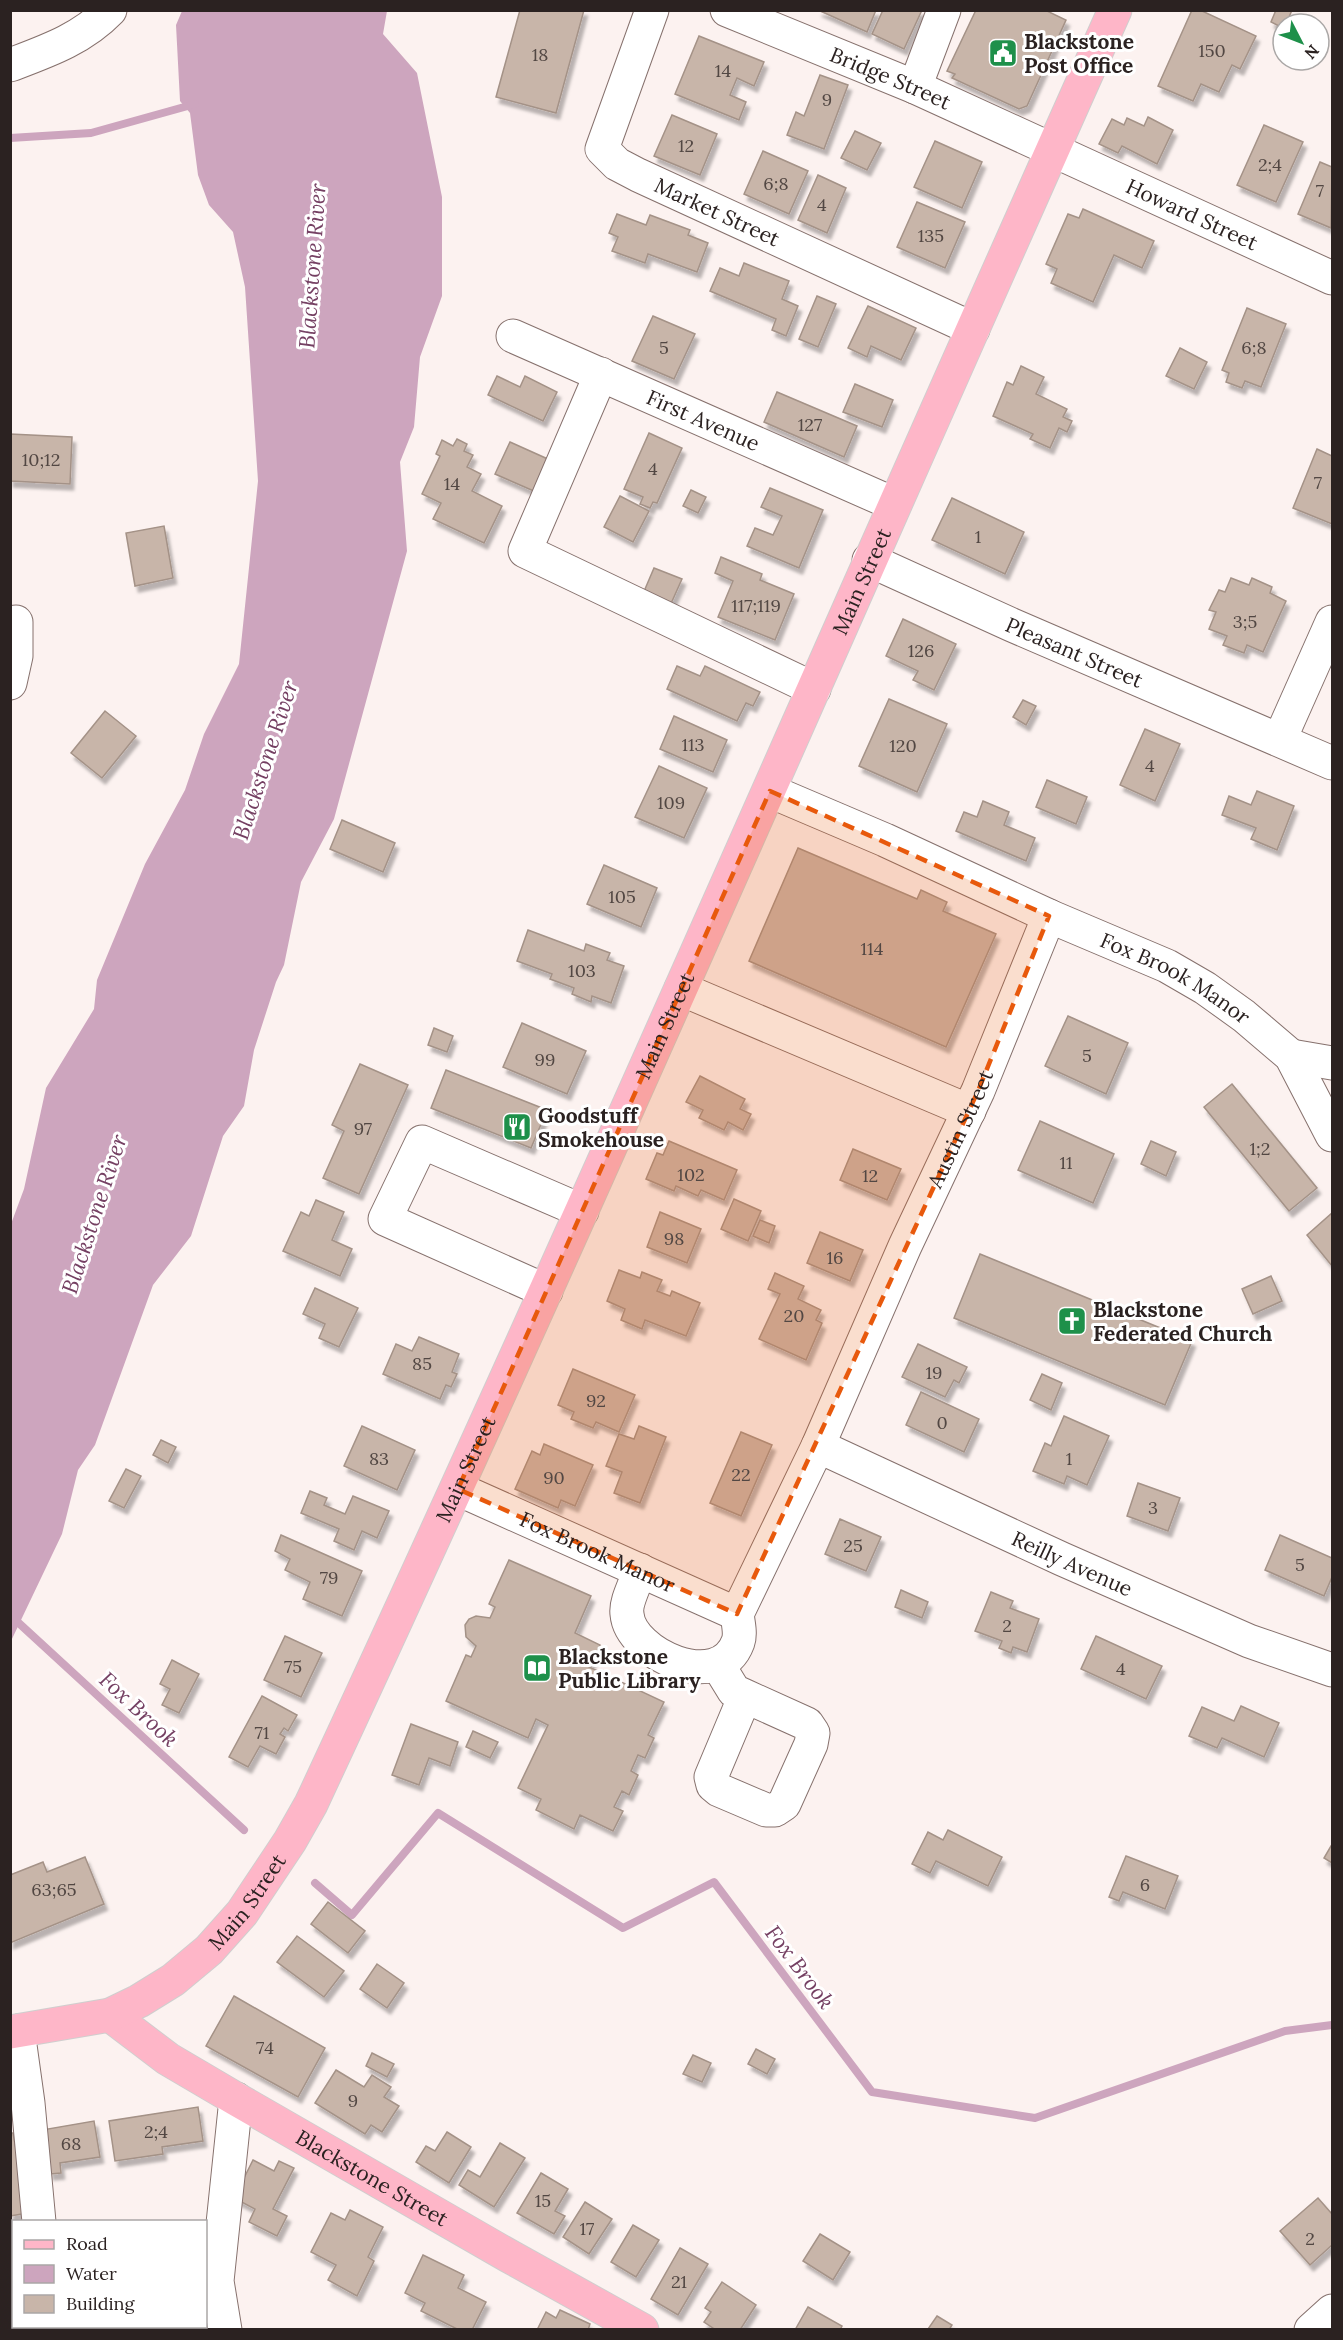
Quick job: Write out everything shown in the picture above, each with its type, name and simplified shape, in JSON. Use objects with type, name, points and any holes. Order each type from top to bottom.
[{"type":"main road","name":"Main Street","points":[[14,2032],[110,2015],[139,2001],[173,1980],[209,1950],[242,1913],[267,1877],[311,1804],[458,1489],[770,791],[869,560],[1116,10]]},
{"type":"main road","name":"Blackstone Street","points":[[110,2015],[168,2059],[642,2330]]},
{"type":"street","points":[[10,65],[61,46],[82,34],[110,10]]},
{"type":"street","name":"Market Street","points":[[652,10],[602,149],[617,164],[973,329]]},
{"type":"street","name":"Bridge Street","points":[[727,10],[915,87],[1053,150]]},
{"type":"street","points":[[915,87],[944,10]]},
{"type":"street","name":"Howard Street","points":[[1053,150],[1332,278]]},
{"type":"street","name":"First Avenue","points":[[513,336],[894,504]]},
{"type":"street","points":[[601,374],[525,551],[814,689]]},
{"type":"street","name":"Pleasant Street","points":[[869,560],[1012,625],[1280,739]]},
{"type":"street","points":[[10,683],[16,656],[16,622]]},
{"type":"street","points":[[1332,622],[1280,739],[1332,763]]},
{"type":"street","points":[[770,791],[885,840],[1049,916]]},
{"type":"street","name":"Fox Brook Manor","points":[[1049,916],[1167,966],[1205,988],[1244,1016],[1291,1056],[1332,1136]]},
{"type":"street","name":"Austin Street","points":[[737,1614],[818,1446],[900,1256],[969,1111],[1049,916]]},
{"type":"street","points":[[681,989],[969,1111]]},
{"type":"street","points":[[1291,1056],[1332,1063]]},
{"type":"street","points":[[546,1291],[385,1219],[422,1142],[582,1211]]},
{"type":"street","name":"Reilly Avenue","points":[[818,1446],[1051,1554],[1219,1628],[1332,1670]]},
{"type":"street","name":"Fox Brook Manor","points":[[458,1489],[737,1614]]},
{"type":"street","points":[[640,1570],[626,1612],[630,1629],[640,1642],[675,1662],[705,1668],[718,1665],[731,1656],[739,1639],[737,1614]]},
{"type":"street","points":[[718,1665],[734,1691],[745,1696]]},
{"type":"street","points":[[14,2032],[29,2114],[39,2220]]},
{"type":"street","points":[[225,2330],[217,2281],[236,2099]]},
{"type":"street","points":[[1311,2330],[1332,2311]]},
{"type":"highlighted area","points":[[770,791],[1049,916],[978,1091],[737,1614],[458,1489]]},
{"type":"water","name":"Blackstone River","points":[[182,11],[387,11],[383,34],[417,73],[442,197],[442,296],[420,357],[414,427],[400,462],[407,551],[334,819],[301,882],[284,965],[276,982],[254,1050],[244,1106],[223,1136],[191,1236],[153,1285],[95,1445],[78,1470],[62,1534],[11,1641],[11,1224],[24,1189],[46,1088],[94,1009],[97,980],[145,864],[185,790],[204,734],[239,664],[258,481],[245,287],[233,232],[209,205],[198,175],[190,113],[180,101],[176,25]]},
{"type":"building","points":[[520,10],[584,10],[556,113],[496,97]]},
{"type":"building","points":[[818,10],[876,10],[867,32]]},
{"type":"building","points":[[883,10],[922,10],[904,49],[872,34]]},
{"type":"building","name":"Blackstone Post Office","points":[[976,10],[1045,10],[1066,20],[1027,106],[1019,109],[952,78],[955,74],[947,71]]},
{"type":"building","points":[[1192,10],[1200,10],[1256,36],[1240,69],[1232,65],[1219,92],[1201,84],[1193,101],[1158,86]]},
{"type":"building","points":[[1276,10],[1292,10],[1291,12],[1275,12]]},
{"type":"building","points":[[699,36],[764,62],[754,86],[737,78],[730,95],[746,102],[739,120],[675,94]]},
{"type":"building","points":[[820,75],[848,85],[824,149],[787,135],[796,112],[804,116]]},
{"type":"building","points":[[672,115],[717,134],[700,175],[654,156]]},
{"type":"building","points":[[1148,117],[1173,130],[1157,164],[1122,146],[1118,153],[1099,144],[1112,119],[1124,125],[1127,118],[1144,126]]},
{"type":"building","points":[[1264,125],[1303,142],[1276,202],[1237,185]]},
{"type":"building","points":[[855,131],[881,143],[867,170],[841,158]]},
{"type":"building","points":[[935,141],[982,162],[962,208],[914,187]]},
{"type":"building","points":[[763,151],[808,171],[789,214],[744,194]]},
{"type":"building","points":[[1320,162],[1332,167],[1331,228],[1298,214]]},
{"type":"building","points":[[818,175],[846,188],[827,233],[798,220]]},
{"type":"building","points":[[917,202],[965,222],[945,268],[897,247]]},
{"type":"building","points":[[1083,209],[1154,241],[1142,268],[1114,255],[1093,302],[1051,283],[1057,269],[1046,264],[1068,214],[1079,218]]},
{"type":"building","points":[[617,214],[646,225],[650,215],[690,230],[688,235],[708,243],[697,272],[648,254],[645,263],[612,251],[618,237],[609,233]]},
{"type":"building","points":[[744,263],[789,281],[782,299],[798,306],[786,336],[772,330],[776,319],[710,291],[720,268],[739,276]]},
{"type":"building","points":[[817,296],[836,304],[818,347],[799,339]]},
{"type":"building","points":[[868,306],[916,328],[901,360],[871,346],[867,357],[848,348]]},
{"type":"building","points":[[1247,308],[1286,324],[1261,387],[1245,381],[1242,388],[1226,382],[1229,373],[1222,370]]},
{"type":"building","points":[[653,316],[695,334],[674,379],[632,361]]},
{"type":"building","points":[[1180,348],[1207,362],[1194,389],[1166,376]]},
{"type":"building","points":[[1021,366],[1044,377],[1036,394],[1067,409],[1063,417],[1072,421],[1067,432],[1059,428],[1050,448],[1030,439],[1033,434],[993,416],[1007,382],[1013,385]]},
{"type":"building","points":[[497,376],[520,387],[525,376],[557,392],[543,421],[488,395]]},
{"type":"building","points":[[855,384],[893,400],[882,427],[843,412]]},
{"type":"building","points":[[777,392],[857,426],[844,457],[764,422]]},
{"type":"building","points":[[649,433],[682,448],[657,503],[653,502],[650,508],[640,504],[643,497],[624,489]]},
{"type":"building","points":[[10,434],[72,437],[70,484],[10,481]]},
{"type":"building","points":[[457,439],[467,444],[464,451],[473,455],[467,467],[481,474],[472,491],[502,506],[484,543],[433,519],[441,503],[422,494],[440,456],[436,454],[442,440],[453,446]]},
{"type":"building","points":[[510,442],[550,460],[536,492],[495,474]]},
{"type":"building","points":[[1317,449],[1332,456],[1332,524],[1293,508]]},
{"type":"building","points":[[770,488],[823,510],[799,568],[747,546],[755,528],[773,535],[782,516],[761,507]]},
{"type":"building","points":[[691,490],[706,497],[698,513],[683,506]]},
{"type":"building","points":[[620,496],[649,511],[633,542],[604,527]]},
{"type":"building","points":[[952,498],[1024,532],[1005,574],[932,540]]},
{"type":"building","points":[[164,526],[173,578],[135,586],[126,533]]},
{"type":"building","points":[[721,557],[762,574],[760,580],[794,594],[775,640],[718,617],[733,581],[715,573]]},
{"type":"building","points":[[654,568],[682,579],[669,608],[642,596]]},
{"type":"building","points":[[1231,578],[1249,585],[1252,578],[1272,587],[1270,593],[1286,601],[1263,652],[1247,645],[1244,653],[1223,645],[1227,636],[1209,629],[1216,612],[1209,610],[1219,590],[1225,592]]},
{"type":"building","points":[[903,619],[956,644],[934,690],[913,680],[918,671],[886,656]]},
{"type":"building","points":[[677,666],[700,676],[705,666],[760,692],[753,706],[746,703],[737,721],[667,689]]},
{"type":"building","points":[[889,699],[947,724],[917,792],[859,766]]},
{"type":"building","points":[[1023,700],[1036,706],[1026,725],[1013,717]]},
{"type":"building","points":[[105,711],[136,736],[102,778],[71,753]]},
{"type":"building","points":[[674,716],[727,740],[713,772],[660,749]]},
{"type":"building","points":[[1145,729],[1180,744],[1155,801],[1120,785]]},
{"type":"building","points":[[659,766],[707,788],[684,838],[635,817]]},
{"type":"building","points":[[1047,780],[1087,797],[1076,824],[1036,807]]},
{"type":"building","points":[[1257,791],[1294,806],[1277,850],[1251,839],[1256,828],[1222,815],[1229,796],[1251,805]]},
{"type":"building","points":[[983,801],[1009,812],[1004,825],[1035,838],[1026,861],[956,831],[964,812],[977,817]]},
{"type":"building","points":[[342,820],[395,843],[383,872],[330,849]]},
{"type":"building","points":[[798,848],[917,899],[921,890],[947,902],[943,911],[996,934],[946,1047],[749,961]]},
{"type":"building","points":[[604,865],[657,888],[641,927],[587,904]]},
{"type":"building","points":[[528,930],[584,951],[586,944],[610,953],[607,960],[624,966],[611,1003],[592,996],[591,1002],[572,994],[574,988],[550,979],[552,974],[517,961]]},
{"type":"building","points":[[1068,1016],[1128,1043],[1106,1094],[1045,1066]]},
{"type":"building","points":[[522,1023],[586,1051],[567,1094],[503,1067]]},
{"type":"building","points":[[434,1028],[453,1036],[447,1052],[428,1045]]},
{"type":"building","points":[[360,1064],[408,1085],[359,1194],[323,1178],[344,1131],[332,1125]]},
{"type":"building","points":[[446,1070],[547,1110],[531,1148],[431,1108]]},
{"type":"building","points":[[700,1076],[745,1099],[740,1109],[751,1114],[743,1130],[728,1122],[724,1130],[699,1118],[703,1110],[686,1102]]},
{"type":"building","points":[[1232,1084],[1317,1188],[1289,1211],[1204,1107]]},
{"type":"building","points":[[1040,1121],[1114,1154],[1093,1203],[1018,1170]]},
{"type":"building","points":[[669,1141],[737,1170],[724,1200],[701,1190],[698,1196],[676,1186],[674,1191],[646,1179],[657,1153],[663,1155]]},
{"type":"building","points":[[1151,1141],[1176,1152],[1166,1176],[1141,1164]]},
{"type":"building","points":[[853,1149],[901,1169],[887,1200],[840,1180]]},
{"type":"building","points":[[734,1199],[761,1211],[748,1241],[721,1229]]},
{"type":"building","points":[[316,1200],[344,1212],[332,1240],[352,1249],[340,1276],[283,1251],[301,1212],[309,1216]]},
{"type":"building","points":[[660,1212],[701,1229],[687,1263],[647,1247]]},
{"type":"building","points":[[1332,1213],[1332,1266],[1307,1235]]},
{"type":"building","points":[[760,1220],[775,1226],[769,1243],[753,1236]]},
{"type":"building","points":[[820,1232],[863,1250],[850,1281],[807,1263]]},
{"type":"building","points":[[980,1254],[1192,1341],[1165,1405],[954,1318]]},
{"type":"building","points":[[619,1270],[640,1278],[642,1272],[662,1280],[657,1291],[670,1296],[672,1291],[700,1303],[686,1336],[645,1320],[642,1329],[621,1320],[625,1309],[607,1301]]},
{"type":"building","points":[[775,1273],[804,1286],[798,1299],[821,1310],[816,1320],[822,1323],[806,1360],[759,1339],[780,1294],[768,1289]]},
{"type":"building","points":[[1271,1276],[1282,1301],[1253,1314],[1242,1289]]},
{"type":"building","points":[[315,1288],[358,1308],[339,1347],[319,1338],[325,1324],[303,1314]]},
{"type":"building","points":[[419,1337],[459,1354],[452,1372],[457,1374],[451,1387],[446,1385],[440,1399],[383,1374],[396,1344],[412,1351]]},
{"type":"building","points":[[918,1344],[967,1367],[959,1383],[954,1380],[945,1397],[902,1377]]},
{"type":"building","points":[[573,1369],[635,1395],[619,1432],[596,1422],[593,1428],[571,1419],[574,1412],[558,1405]]},
{"type":"building","points":[[1042,1374],[1062,1383],[1051,1410],[1030,1400]]},
{"type":"building","points":[[921,1392],[979,1419],[964,1452],[906,1425]]},
{"type":"building","points":[[1064,1416],[1109,1436],[1087,1485],[1067,1476],[1064,1484],[1033,1471],[1045,1443],[1051,1446]]},
{"type":"building","points":[[362,1426],[415,1450],[397,1490],[344,1466]]},
{"type":"building","points":[[639,1426],[666,1437],[640,1503],[614,1493],[622,1472],[606,1466],[619,1434],[634,1439]]},
{"type":"building","points":[[741,1432],[772,1445],[741,1516],[710,1503]]},
{"type":"building","points":[[161,1440],[176,1447],[168,1463],[153,1455]]},
{"type":"building","points":[[544,1444],[593,1465],[575,1506],[561,1500],[558,1508],[515,1489],[532,1451],[540,1455]]},
{"type":"building","points":[[126,1469],[141,1476],[124,1508],[109,1501]]},
{"type":"building","points":[[1138,1483],[1180,1498],[1168,1531],[1127,1516]]},
{"type":"building","points":[[310,1491],[327,1498],[324,1505],[345,1514],[353,1496],[389,1511],[377,1538],[362,1531],[354,1550],[334,1541],[339,1529],[301,1513]]},
{"type":"building","points":[[840,1519],[881,1537],[866,1571],[825,1554]]},
{"type":"building","points":[[281,1535],[362,1571],[342,1616],[303,1599],[310,1582],[285,1570],[290,1559],[275,1551]]},
{"type":"building","points":[[1280,1535],[1332,1558],[1332,1577],[1324,1596],[1265,1570]]},
{"type":"building","points":[[509,1560],[591,1596],[575,1633],[600,1645],[589,1667],[664,1702],[648,1735],[654,1738],[645,1758],[638,1755],[631,1771],[638,1775],[629,1795],[622,1791],[614,1807],[623,1811],[613,1831],[580,1815],[574,1829],[536,1810],[541,1799],[518,1788],[548,1725],[536,1719],[528,1738],[446,1701],[466,1655],[471,1657],[476,1646],[466,1637],[465,1625],[469,1619],[476,1616],[490,1618],[495,1607],[489,1604]]},
{"type":"building","points":[[901,1590],[928,1602],[922,1618],[895,1607]]},
{"type":"building","points":[[991,1592],[1013,1601],[1010,1608],[1039,1619],[1027,1652],[1013,1647],[1011,1653],[999,1648],[1002,1641],[975,1631]]},
{"type":"building","points":[[285,1636],[322,1653],[301,1697],[264,1680]]},
{"type":"building","points":[[1096,1636],[1162,1666],[1146,1699],[1081,1669]]},
{"type":"building","points":[[172,1660],[199,1674],[179,1713],[162,1705],[170,1689],[160,1684]]},
{"type":"building","points":[[262,1696],[297,1715],[288,1731],[284,1728],[280,1734],[285,1737],[276,1754],[260,1746],[248,1767],[229,1757]]},
{"type":"building","points":[[1241,1706],[1279,1723],[1264,1757],[1222,1738],[1217,1748],[1189,1736],[1202,1707],[1234,1721]]},
{"type":"building","points":[[411,1724],[458,1742],[450,1766],[429,1758],[419,1785],[392,1775]]},
{"type":"building","points":[[473,1731],[498,1742],[490,1758],[466,1747]]},
{"type":"building","points":[[948,1830],[1002,1857],[988,1886],[936,1861],[930,1873],[912,1864],[928,1832],[943,1840]]},
{"type":"building","points":[[1332,1847],[1332,1863],[1324,1858]]},
{"type":"building","points":[[1126,1856],[1178,1876],[1165,1909],[1123,1892],[1119,1901],[1109,1897]]},
{"type":"building","points":[[85,1857],[104,1904],[10,1943],[10,1875],[43,1862],[47,1872]]},
{"type":"building","points":[[328,1902],[365,1931],[348,1953],[311,1924]]},
{"type":"building","points":[[297,1936],[344,1971],[324,1997],[277,1962]]},
{"type":"building","points":[[377,1964],[404,1983],[387,2008],[360,1989]]},
{"type":"building","points":[[234,1996],[325,2048],[298,2097],[206,2046]]},
{"type":"building","points":[[756,2049],[775,2059],[767,2074],[748,2064]]},
{"type":"building","points":[[372,2053],[394,2064],[387,2077],[366,2066]]},
{"type":"building","points":[[693,2055],[711,2063],[702,2082],[683,2074]]},
{"type":"building","points":[[336,2070],[364,2087],[372,2075],[391,2087],[384,2097],[399,2106],[382,2132],[371,2125],[365,2134],[315,2103]]},
{"type":"building","points":[[198,2107],[203,2141],[162,2147],[163,2154],[115,2161],[109,2121]]},
{"type":"building","points":[[94,2121],[100,2157],[60,2163],[61,2173],[50,2174],[42,2130]]},
{"type":"building","points":[[447,2132],[471,2147],[449,2183],[416,2162],[426,2146],[435,2151]]},
{"type":"building","points":[[10,2133],[13,2133],[28,2213],[10,2216]]},
{"type":"building","points":[[500,2143],[525,2158],[494,2207],[459,2185],[468,2170],[480,2177]]},
{"type":"building","points":[[253,2160],[274,2171],[279,2161],[294,2168],[273,2209],[287,2216],[277,2236],[249,2222],[255,2209],[234,2198]]},
{"type":"building","points":[[541,2173],[568,2189],[555,2211],[565,2216],[554,2234],[517,2213]]},
{"type":"building","points":[[1318,2198],[1332,2214],[1332,2245],[1310,2265],[1280,2231]]},
{"type":"building","points":[[585,2202],[612,2219],[589,2254],[563,2237]]},
{"type":"building","points":[[350,2210],[383,2227],[368,2257],[374,2261],[357,2296],[328,2280],[336,2265],[311,2252],[331,2213],[345,2220]]},
{"type":"building","points":[[633,2225],[659,2240],[636,2277],[611,2262]]},
{"type":"building","points":[[820,2234],[850,2252],[833,2280],[803,2261]]},
{"type":"building","points":[[680,2248],[708,2264],[678,2315],[651,2299]]},
{"type":"building","points":[[423,2255],[464,2275],[458,2288],[486,2302],[472,2330],[459,2330],[421,2311],[425,2303],[405,2293]]},
{"type":"building","points":[[722,2282],[756,2305],[740,2330],[716,2330],[704,2322],[711,2312],[705,2308]]},
{"type":"building","points":[[808,2307],[842,2326],[840,2330],[795,2330]]},
{"type":"building","points":[[560,2310],[590,2324],[588,2330],[537,2330],[546,2312],[556,2318]]},
{"type":"building","points":[[937,2316],[952,2325],[949,2330],[928,2329]]},
{"type":"waterway","points":[[10,138],[91,133],[195,104]]},
{"type":"waterway","name":"Fox Brook","points":[[10,1615],[244,1830]]},
{"type":"waterway","name":"Fox Brook","points":[[315,1883],[352,1915],[438,1813],[623,1928],[714,1882],[872,2092],[1035,2118],[1285,2031],[1332,2025]]},
{"type":"place","name":"Blackstone Post Office","points":[[1003,53]]},
{"type":"place","name":"Goodstuff Smokehouse","points":[[517,1127]]},
{"type":"place","name":"Blackstone Federated Church","points":[[1072,1321]]},
{"type":"place","name":"Blackstone Public Library","points":[[537,1668]]}]
